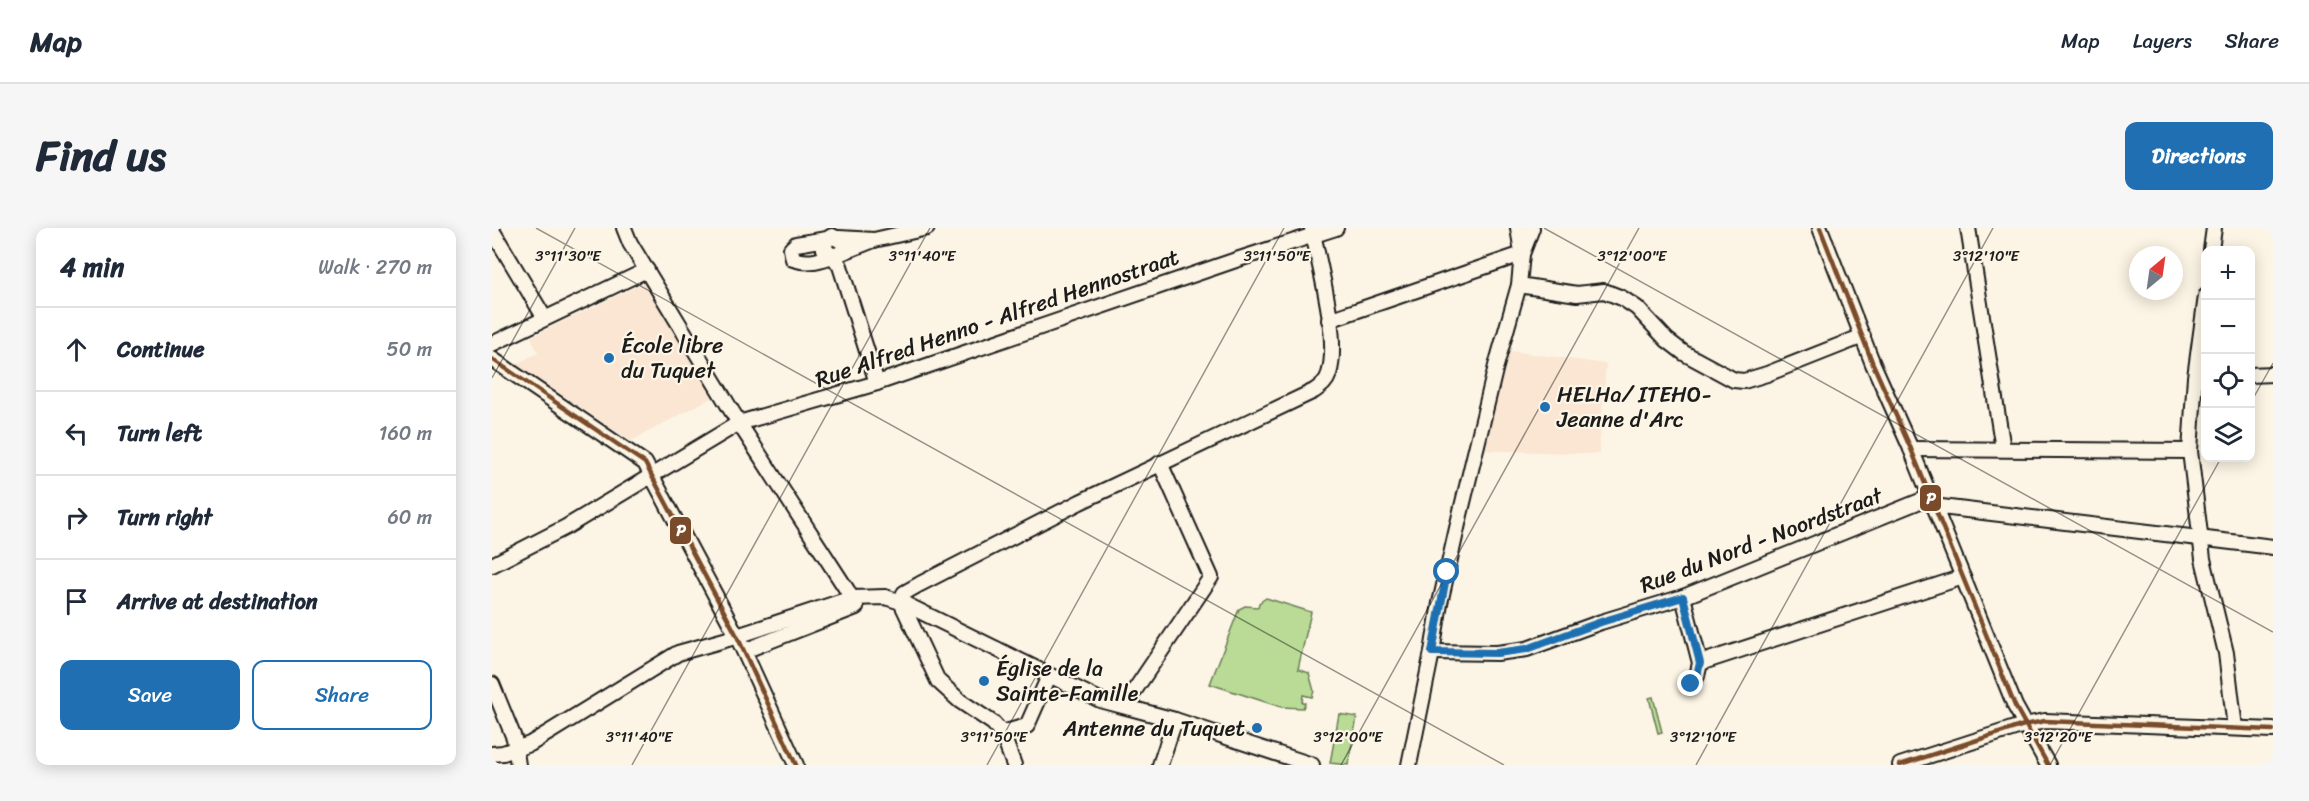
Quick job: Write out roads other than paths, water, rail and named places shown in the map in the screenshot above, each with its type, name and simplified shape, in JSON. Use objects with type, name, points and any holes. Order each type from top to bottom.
[{"type":"street","points":[[624,228],[646,270],[739,423],[856,607],[744,651]]},
{"type":"street","points":[[874,240],[833,238],[796,243],[790,249],[793,259],[806,264],[837,255],[874,240],[927,228]]},
{"type":"street","name":"Rue Alfred Henno - Alfred Hennostraat","points":[[492,565],[566,527],[739,423],[877,383],[1313,231],[1336,228]]},
{"type":"street","points":[[1409,765],[1440,603],[1465,490],[1519,285],[1522,254],[1518,228]]},
{"type":"street","points":[[1522,254],[1532,228]]},
{"type":"street","points":[[1820,228],[1873,364],[1911,449],[2024,725],[2048,765]]},
{"type":"street","points":[[1968,228],[2003,449]]},
{"type":"street","points":[[2212,246],[2214,228]]},
{"type":"street","points":[[492,230],[544,317]]},
{"type":"street","points":[[1014,765],[1002,733],[993,723],[960,701],[938,681],[901,602],[904,593],[1160,464],[1314,391],[1325,383],[1331,358],[1329,320],[1313,231]]},
{"type":"street","points":[[833,238],[824,249],[837,255],[877,383]]},
{"type":"street","points":[[1329,320],[1522,254]]},
{"type":"street","points":[[492,344],[544,317],[646,270]]},
{"type":"street","points":[[1519,285],[1576,294],[1604,291],[1622,298],[1637,308],[1667,340],[1684,353],[1734,380],[1744,381],[1767,374],[1863,336]]},
{"type":"street","points":[[2205,300],[2200,377],[2190,451],[2203,559],[2226,653],[2235,728]]},
{"type":"street","points":[[1844,343],[1857,348],[1866,361],[1873,364]]},
{"type":"street","points":[[492,359],[645,463],[744,651],[796,765]]},
{"type":"street","points":[[2255,375],[2273,374]]},
{"type":"street","points":[[1911,449],[2190,451]]},
{"type":"street","points":[[1124,706],[1211,577],[1160,464]]},
{"type":"street","points":[[1932,502],[2273,547]]},
{"type":"street","name":"Rue du Nord - Noordstraat","points":[[1432,652],[1497,653],[1527,649],[1601,622],[1683,597],[1932,502]]},
{"type":"street","points":[[1700,663],[1963,577]]},
{"type":"street","points":[[492,754],[530,744],[678,653],[852,598],[885,597],[901,602],[1100,700],[1175,720],[1312,765]]},
{"type":"street","points":[[1683,597],[1700,663],[1697,676],[1691,684]]},
{"type":"street","points":[[1002,733],[1027,726],[1049,676]]},
{"type":"street","points":[[492,684],[514,738],[519,765]]},
{"type":"street","points":[[1160,765],[1175,720]]},
{"type":"street","points":[[1900,765],[2024,725],[2045,721],[2273,729]]},
{"type":"place","name":"École libre du Tuquet","points":[[609,358]]},
{"type":"place","name":"HELHa/ ITEHO- Jeanne d'Arc","points":[[1545,407]]},
{"type":"place","name":"Église de la Sainte-Famille","points":[[984,681]]},
{"type":"place","name":"Antenne du Tuquet","points":[[1257,728]]}]
